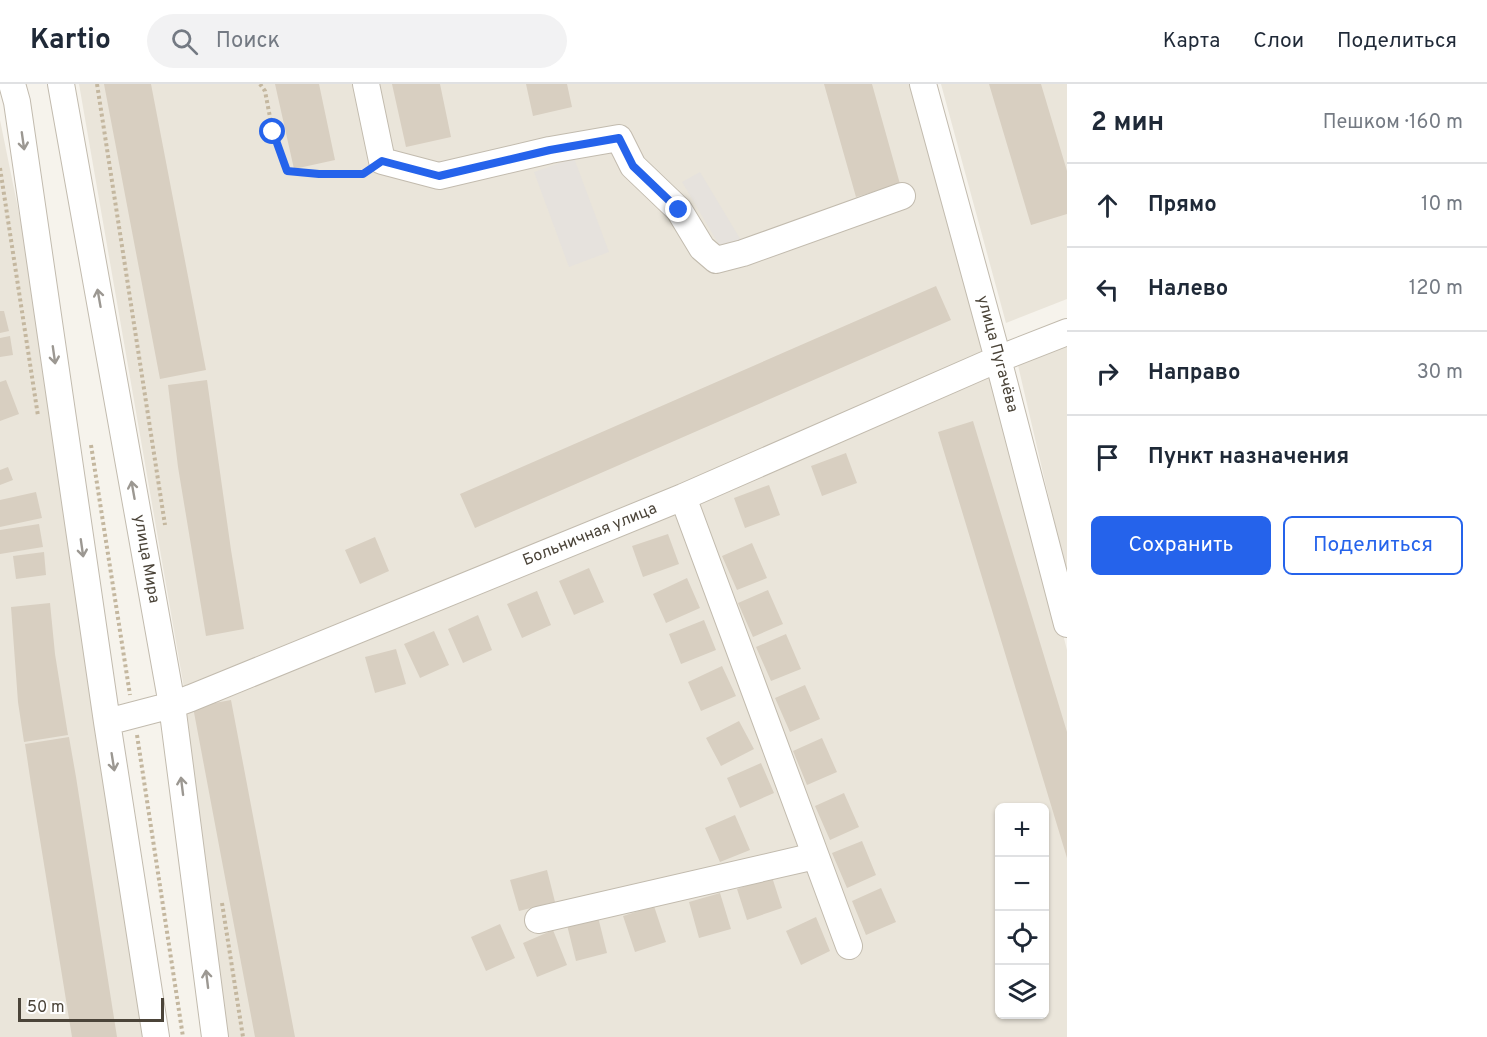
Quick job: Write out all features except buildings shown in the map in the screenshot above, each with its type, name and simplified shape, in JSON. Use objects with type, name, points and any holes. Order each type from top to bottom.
[{"type":"street","points":[[12,84],[17,102],[107,722],[156,1037]]},
{"type":"street","name":"улица Мира","points":[[61,84],[172,705],[215,1037]]},
{"type":"street","points":[[366,84],[382,161],[439,176],[550,150],[619,138],[633,166],[679,210],[702,248],[716,260],[743,253],[902,196]]},
{"type":"street","name":"улица Пугачёва","points":[[923,84],[1067,624]]},
{"type":"street","name":"Больничная улица","points":[[107,722],[172,705],[683,497],[998,359],[1067,332]]},
{"type":"street","points":[[683,497],[849,946]]},
{"type":"street","points":[[537,920],[815,856]]},
{"type":"path","points":[[260,84],[265,91],[273,132],[287,171],[363,174],[382,161]]},
{"type":"path","points":[[90,435],[183,1037]]},
{"type":"shaded area","points":[[79,84],[910,84],[986,352],[302,646],[184,688]]},
{"type":"shaded area","points":[[941,84],[1067,84],[1067,299],[1006,323]]},
{"type":"shaded area","points":[[0,120],[45,341],[145,1037],[0,1037]]},
{"type":"shaded area","points":[[574,158],[609,252],[569,267],[534,172]]},
{"type":"shaded area","points":[[700,172],[742,242],[724,253],[682,182]]},
{"type":"shaded area","points":[[1067,342],[1067,576],[1017,361]]},
{"type":"shaded area","points":[[996,373],[1067,650],[1067,1037],[220,1037],[179,707]]},
{"type":"route","points":[[273,132],[287,171],[319,174],[363,174],[382,161],[439,176],[550,150],[619,138],[633,166],[679,210]]}]
